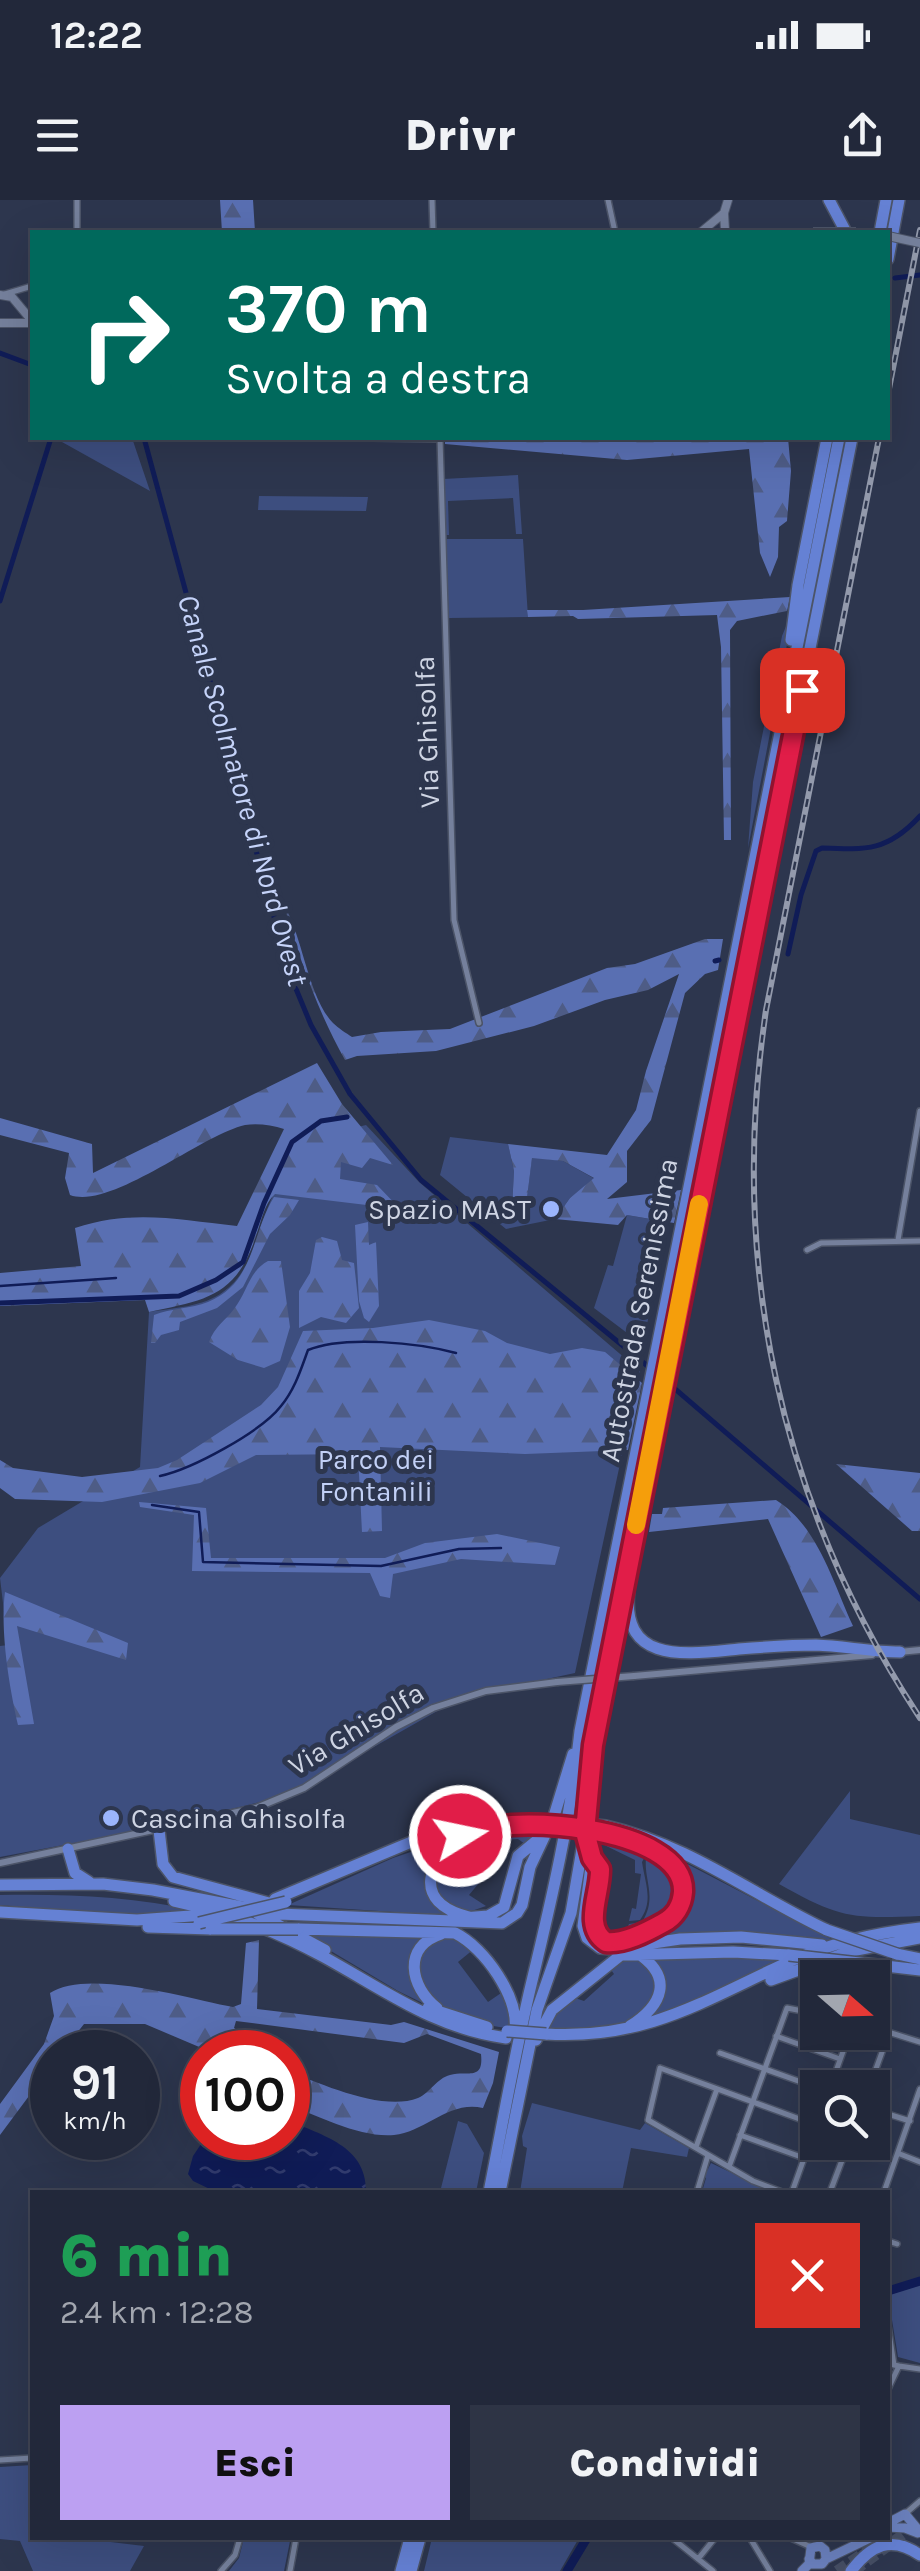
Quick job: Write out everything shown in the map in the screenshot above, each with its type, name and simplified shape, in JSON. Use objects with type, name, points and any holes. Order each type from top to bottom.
[{"type":"highway","points":[[829,200],[845,230]]},
{"type":"highway","points":[[880,230],[886,200]]},
{"type":"highway","points":[[890,248],[899,200]]},
{"type":"highway","points":[[781,726],[796,594],[827,440]]},
{"type":"highway","name":"Autostrada Serenissima","points":[[489,2190],[557,1874],[580,1731],[839,440]]},
{"type":"highway","name":"Autostrada Serenissima","points":[[500,2190],[537,2010],[571,1913],[585,1832],[597,1715],[852,440]]},
{"type":"highway","points":[[644,1486],[628,1602],[633,1626],[650,1646],[681,1654],[815,1645],[856,1652],[900,1652]]},
{"type":"highway","points":[[0,1888],[103,1884],[300,1915],[494,1925],[506,1922],[522,1905],[530,1866],[548,1831],[580,1731]]},
{"type":"highway","points":[[15,1913],[72,1923],[155,1927],[204,1922],[280,1900],[466,1832],[533,1823]]},
{"type":"highway","points":[[280,1900],[428,1835],[475,1824],[533,1823],[646,1836],[692,1855],[779,1906]]},
{"type":"highway","points":[[160,1830],[165,1870],[182,1882],[311,1911],[470,1917],[494,1914],[504,1907],[518,1856],[548,1831]]},
{"type":"highway","points":[[606,1830],[676,1855],[828,1930],[920,1959]]},
{"type":"highway","points":[[466,1832],[439,1854],[431,1880],[443,1904],[470,1917]]},
{"type":"highway","points":[[585,1832],[592,1858],[584,1926],[589,1940],[600,1948],[724,1937],[814,1946],[920,1928]]},
{"type":"highway","points":[[592,1858],[600,1875],[593,1918],[596,1933],[606,1942],[622,1940],[670,1919],[682,1898],[677,1870],[660,1852],[644,1843]]},
{"type":"highway","points":[[68,1848],[78,1876],[103,1884]]},
{"type":"highway","points":[[0,1888],[118,1892],[211,1910],[287,1938],[438,2020],[546,2038],[608,2039],[654,2030],[811,1963],[920,1938]]},
{"type":"highway","points":[[240,1907],[294,1931],[413,2002],[507,2034]]},
{"type":"highway","points":[[0,1912],[455,1933],[479,1952],[515,2009],[508,2095]]},
{"type":"highway","points":[[479,1952],[484,1936],[494,1925]]},
{"type":"highway","points":[[448,2015],[420,1991],[413,1967],[425,1942],[455,1933]]},
{"type":"highway","points":[[546,2038],[624,2029],[684,2012],[793,1960],[846,1941]]},
{"type":"highway","points":[[524,2077],[542,2025],[552,2010],[621,1954],[733,1952],[920,1970]]},
{"type":"highway","points":[[624,2029],[649,2012],[660,1989],[655,1968],[637,1953]]},
{"type":"highway","points":[[402,2571],[410,2540]]},
{"type":"highway","points":[[411,2571],[419,2540]]},
{"type":"highway","points":[[851,2571],[869,2550],[883,2544],[902,2545],[920,2555]]},
{"type":"main road","points":[[726,230],[724,212],[728,200]]},
{"type":"main road","points":[[706,230],[724,212]]},
{"type":"main road","points":[[890,236],[920,243]]},
{"type":"main road","points":[[2,294],[30,320]]},
{"type":"main road","points":[[3,322],[16,304]]},
{"type":"main road","points":[[3,322],[30,322]]},
{"type":"main road","points":[[890,2525],[905,2521],[920,2533]]},
{"type":"main road","points":[[814,2559],[856,2540]]},
{"type":"main road","points":[[814,2559],[865,2540]]},
{"type":"street","points":[[77,230],[78,200]]},
{"type":"street","points":[[432,200],[433,230]]},
{"type":"street","points":[[608,200],[615,230]]},
{"type":"street","points":[[2,294],[30,286]]},
{"type":"street","points":[[16,304],[30,286]]},
{"type":"street","name":"Via Ghisolfa","points":[[440,440],[454,920],[479,1023]]},
{"type":"street","points":[[898,1240],[920,1111]]},
{"type":"street","points":[[807,1250],[821,1243],[920,1242]]},
{"type":"street","name":"Via Ghisolfa","points":[[0,1863],[256,1808],[318,1780],[396,1727],[447,1702],[486,1691],[920,1650]]},
{"type":"street","points":[[729,2167],[787,2008],[800,2011]]},
{"type":"street","points":[[890,2033],[920,2042]]},
{"type":"street","points":[[776,2036],[840,2059]]},
{"type":"street","points":[[836,2070],[843,2050]]},
{"type":"street","points":[[720,2053],[800,2081]]},
{"type":"street","points":[[778,2190],[648,2120],[660,2068],[800,2117]]},
{"type":"street","points":[[696,2148],[717,2089]]},
{"type":"street","points":[[885,2190],[920,2089]]},
{"type":"street","points":[[890,2114],[910,2121]]},
{"type":"street","points":[[740,2135],[800,2157]]},
{"type":"street","points":[[900,2154],[920,2162]]},
{"type":"street","points":[[698,2190],[708,2155]]},
{"type":"street","points":[[793,2190],[803,2160]]},
{"type":"street","points":[[831,2190],[842,2160]]},
{"type":"street","points":[[890,2242],[897,2244]]},
{"type":"street","points":[[893,2365],[920,2369]]},
{"type":"street","points":[[0,2460],[30,2458]]},
{"type":"street","points":[[905,2521],[920,2502]]},
{"type":"street","points":[[221,2571],[235,2555],[239,2540]]},
{"type":"street","points":[[290,2571],[294,2540]]},
{"type":"street","points":[[674,2540],[712,2571]]},
{"type":"street","points":[[698,2559],[713,2540]]},
{"type":"street","points":[[751,2540],[770,2571]]},
{"type":"street","points":[[796,2540],[814,2559]]},
{"type":"green space","points":[[220,200],[253,200],[255,230],[222,230]]},
{"type":"green space","points":[[133,440],[150,491],[62,442]]},
{"type":"green space","points":[[445,440],[788,440],[791,471],[787,521],[779,527],[778,557],[770,577],[760,553],[749,449],[627,460],[445,444]]},
{"type":"green space","points":[[518,475],[522,534],[516,534],[513,498],[448,501],[449,535],[445,535],[443,479]]},
{"type":"green space","points":[[259,496],[368,497],[366,511],[258,510]]},
{"type":"green space","points":[[445,539],[523,539],[528,617],[449,618]]},
{"type":"green space","points":[[790,597],[787,611],[737,621],[730,630],[731,840],[724,840],[721,647],[717,615],[578,619],[528,617],[527,610],[583,610]]},
{"type":"green space","points":[[791,614],[748,848],[753,782],[782,636]]},
{"type":"green space","points":[[284,905],[324,1012],[352,1037],[450,1029],[607,968],[635,964],[705,939],[723,939],[718,970],[705,974],[685,993],[651,1120],[627,1151],[627,1182],[607,1199],[681,1190],[674,1223],[627,1215],[618,1225],[555,1219],[570,1198],[594,1178],[563,1161],[532,1158],[527,1198],[512,1208],[514,1171],[508,1144],[607,1155],[636,1110],[679,974],[648,990],[605,1000],[534,1026],[436,1051],[345,1060],[310,984]]},
{"type":"green space","points":[[317,1063],[342,1104],[393,1165],[370,1158],[362,1168],[341,1162],[340,1179],[377,1185],[400,1209],[275,1194],[265,1208],[239,1272],[228,1284],[202,1299],[149,1312],[145,1300],[0,1306],[0,1273],[81,1266],[75,1228],[136,1217],[237,1226],[284,1129],[245,1125],[227,1131],[132,1182],[87,1197],[70,1195],[65,1178],[69,1153],[0,1135],[0,1118],[92,1144],[93,1173]]},
{"type":"green space","name":"Parco dei Fontanili","points":[[366,1125],[419,1182],[640,1371],[575,1673],[462,1697],[289,1795],[148,1829],[0,1857],[0,1646],[8,1645],[0,1578],[38,1528],[140,1467],[149,1312],[197,1304],[230,1286],[246,1265],[275,1191],[295,1161],[324,1140]]},
{"type":"green space","points":[[450,1137],[508,1144],[514,1171],[512,1207],[527,1198],[532,1157],[563,1161],[595,1179],[570,1198],[555,1219],[506,1229],[440,1175]]},
{"type":"green space","points":[[274,1197],[299,1200],[270,1234],[243,1287],[217,1308],[180,1322],[179,1330],[161,1335],[151,1343],[154,1315],[208,1302],[235,1283]]},
{"type":"green space","points":[[627,1215],[667,1222],[643,1345],[594,1308],[608,1265],[613,1266]]},
{"type":"green space","points":[[368,1222],[369,1245],[376,1242],[379,1306],[369,1322],[359,1301],[355,1225]]},
{"type":"green space","points":[[322,1237],[337,1241],[342,1260],[354,1263],[359,1308],[346,1323],[321,1317],[299,1328],[299,1291],[310,1273],[316,1240]]},
{"type":"green space","points":[[268,1261],[281,1261],[290,1327],[280,1361],[264,1368],[238,1360],[209,1342],[256,1270]]},
{"type":"green space","points":[[429,1320],[485,1331],[507,1343],[550,1354],[582,1348],[605,1352],[642,1383],[628,1450],[525,1454],[380,1447],[382,1531],[362,1532],[358,1454],[256,1455],[200,1483],[102,1502],[15,1499],[0,1488],[0,1460],[13,1468],[82,1477],[158,1468],[177,1460],[261,1405],[278,1387],[303,1331],[373,1328]]},
{"type":"green space","points":[[836,1464],[920,1473],[920,1531],[912,1531]]},
{"type":"green space","points":[[776,1500],[791,1511],[814,1540],[853,1626],[821,1637],[768,1519],[649,1532],[652,1514],[662,1514],[663,1508]]},
{"type":"green space","points":[[139,1502],[206,1508],[211,1558],[385,1558],[425,1543],[497,1534],[560,1547],[555,1565],[461,1559],[393,1574],[390,1598],[380,1596],[370,1573],[192,1571],[194,1515],[140,1507]]},
{"type":"green space","points":[[5,1592],[128,1643],[126,1660],[17,1626],[34,1724],[18,1725],[6,1658]]},
{"type":"green space","points":[[850,1791],[850,1819],[920,1835],[920,1916],[846,1914],[779,1884]]},
{"type":"green space","points":[[543,1829],[525,1844],[518,1839],[488,1841],[485,1852],[478,1851],[477,1858],[484,1860],[479,1883],[469,1895],[486,1906],[466,1913],[439,1893],[438,1860],[476,1834]]},
{"type":"green space","points":[[593,1833],[645,1847],[664,1862],[680,1886],[672,1913],[632,1931],[614,1932],[642,1922],[647,1912],[649,1895],[647,1853],[642,1862],[647,1906],[640,1920],[629,1921],[632,1908],[636,1909],[641,1874],[635,1873],[635,1860],[596,1841]]},
{"type":"green space","points":[[452,1838],[429,1884],[455,1916],[288,1905],[393,1858]]},
{"type":"green space","points":[[670,1855],[835,1941],[767,1937],[606,1947],[595,1940],[612,1946],[683,1905]]},
{"type":"green space","points":[[0,1895],[99,1897],[197,1911],[74,1912],[0,1905]]},
{"type":"green space","points":[[299,1932],[435,1932],[414,1954],[429,2006],[398,1991]]},
{"type":"green space","points":[[453,1936],[474,1949],[458,1962],[488,2002],[504,1991],[513,2029],[453,2015],[426,1993],[416,1962],[432,1940]]},
{"type":"green space","points":[[259,1940],[257,2009],[391,2025],[404,2022],[499,2052],[483,2108],[459,2108],[394,2135],[354,2130],[310,2113],[310,2080],[352,2095],[404,2101],[422,2096],[445,2077],[477,2072],[480,2068],[481,2054],[427,2034],[404,2043],[236,2021],[237,2030],[180,2030],[180,2039],[145,2024],[84,2024],[79,2030],[49,2030],[54,2016],[50,1993],[67,1986],[113,1984],[233,2007],[241,2004],[246,1943]]},
{"type":"green space","points":[[649,1955],[790,1959],[640,2024],[660,1999]]},
{"type":"green space","points":[[636,1957],[654,1970],[658,1991],[641,2017],[609,2030],[544,2032],[548,2022],[572,1997],[584,2001],[614,1974],[609,1967],[615,1961]]},
{"type":"green space","points":[[30,2063],[30,2095],[0,2135],[0,2104]]},
{"type":"green space","points":[[532,2103],[640,2130],[645,2123],[689,2148],[687,2157],[631,2148],[622,2190],[520,2190],[527,2148],[522,2136]]},
{"type":"green space","points":[[458,2121],[467,2124],[484,2153],[476,2190],[441,2190]]},
{"type":"green space","points":[[711,2163],[768,2190],[703,2190]]},
{"type":"green space","points":[[920,2285],[920,2363],[898,2357],[890,2294]]},
{"type":"green space","points":[[30,2465],[30,2540],[94,2540],[144,2546],[130,2571],[33,2571],[20,2541],[0,2539],[0,2467]]},
{"type":"green space","points":[[244,2540],[290,2541],[284,2571],[229,2571],[239,2558]]},
{"type":"green space","points":[[432,2540],[578,2540],[560,2571],[424,2571]]},
{"type":"water","points":[[310,2130],[351,2153],[364,2176],[366,2190],[212,2190],[193,2181],[188,2174],[192,2160],[310,2160]]},
{"type":"waterway","points":[[895,278],[920,275]]},
{"type":"waterway","name":"Canale Scolmatore di Nord Ovest","points":[[0,353],[30,364]]},
{"type":"waterway","points":[[0,601],[50,440]]},
{"type":"waterway","name":"Canale Scolmatore di Nord Ovest","points":[[145,440],[289,972],[311,1025],[350,1094],[421,1180],[667,1382],[920,1599]]},
{"type":"waterway","points":[[788,954],[816,851],[876,846],[898,836],[920,816]]},
{"type":"waterway","points":[[715,961],[719,960]]},
{"type":"waterway","points":[[0,1303],[179,1296],[216,1280],[243,1262],[292,1142],[321,1121],[347,1117]]},
{"type":"waterway","points":[[0,1286],[116,1278]]},
{"type":"waterway","points":[[160,1476],[225,1448],[271,1416],[290,1393],[308,1350],[341,1343],[382,1342],[456,1353]]},
{"type":"waterway","points":[[152,1505],[199,1512],[203,1562],[381,1566],[459,1549],[501,1548]]},
{"type":"waterway","points":[[890,2290],[920,2281]]},
{"type":"waterway","points":[[567,2571],[586,2540]]},
{"type":"tunnel","points":[[854,2571],[920,2522]]},
{"type":"tunnel","points":[[837,2571],[883,2540]]},
{"type":"railway","points":[[890,384],[920,230]]},
{"type":"railway","points":[[879,440],[766,1010],[756,1104],[754,1197],[761,1289],[776,1379],[799,1467],[831,1553],[871,1637],[920,1718]]},
{"type":"slow traffic","points":[[636,1525],[699,1204]]},
{"type":"place","name":"Spazio MAST","points":[[551,1209]]},
{"type":"place","name":"Cascina Ghisolfa","points":[[111,1818]]},
{"type":"route","points":[[460,1836],[498,1828],[546,1826],[578,1829],[593,1831],[632,1839],[660,1852],[677,1870],[682,1898],[670,1919],[626,1939],[606,1942],[596,1933],[593,1918],[600,1869],[592,1858],[585,1832],[589,1801],[593,1745],[802,690]]}]
